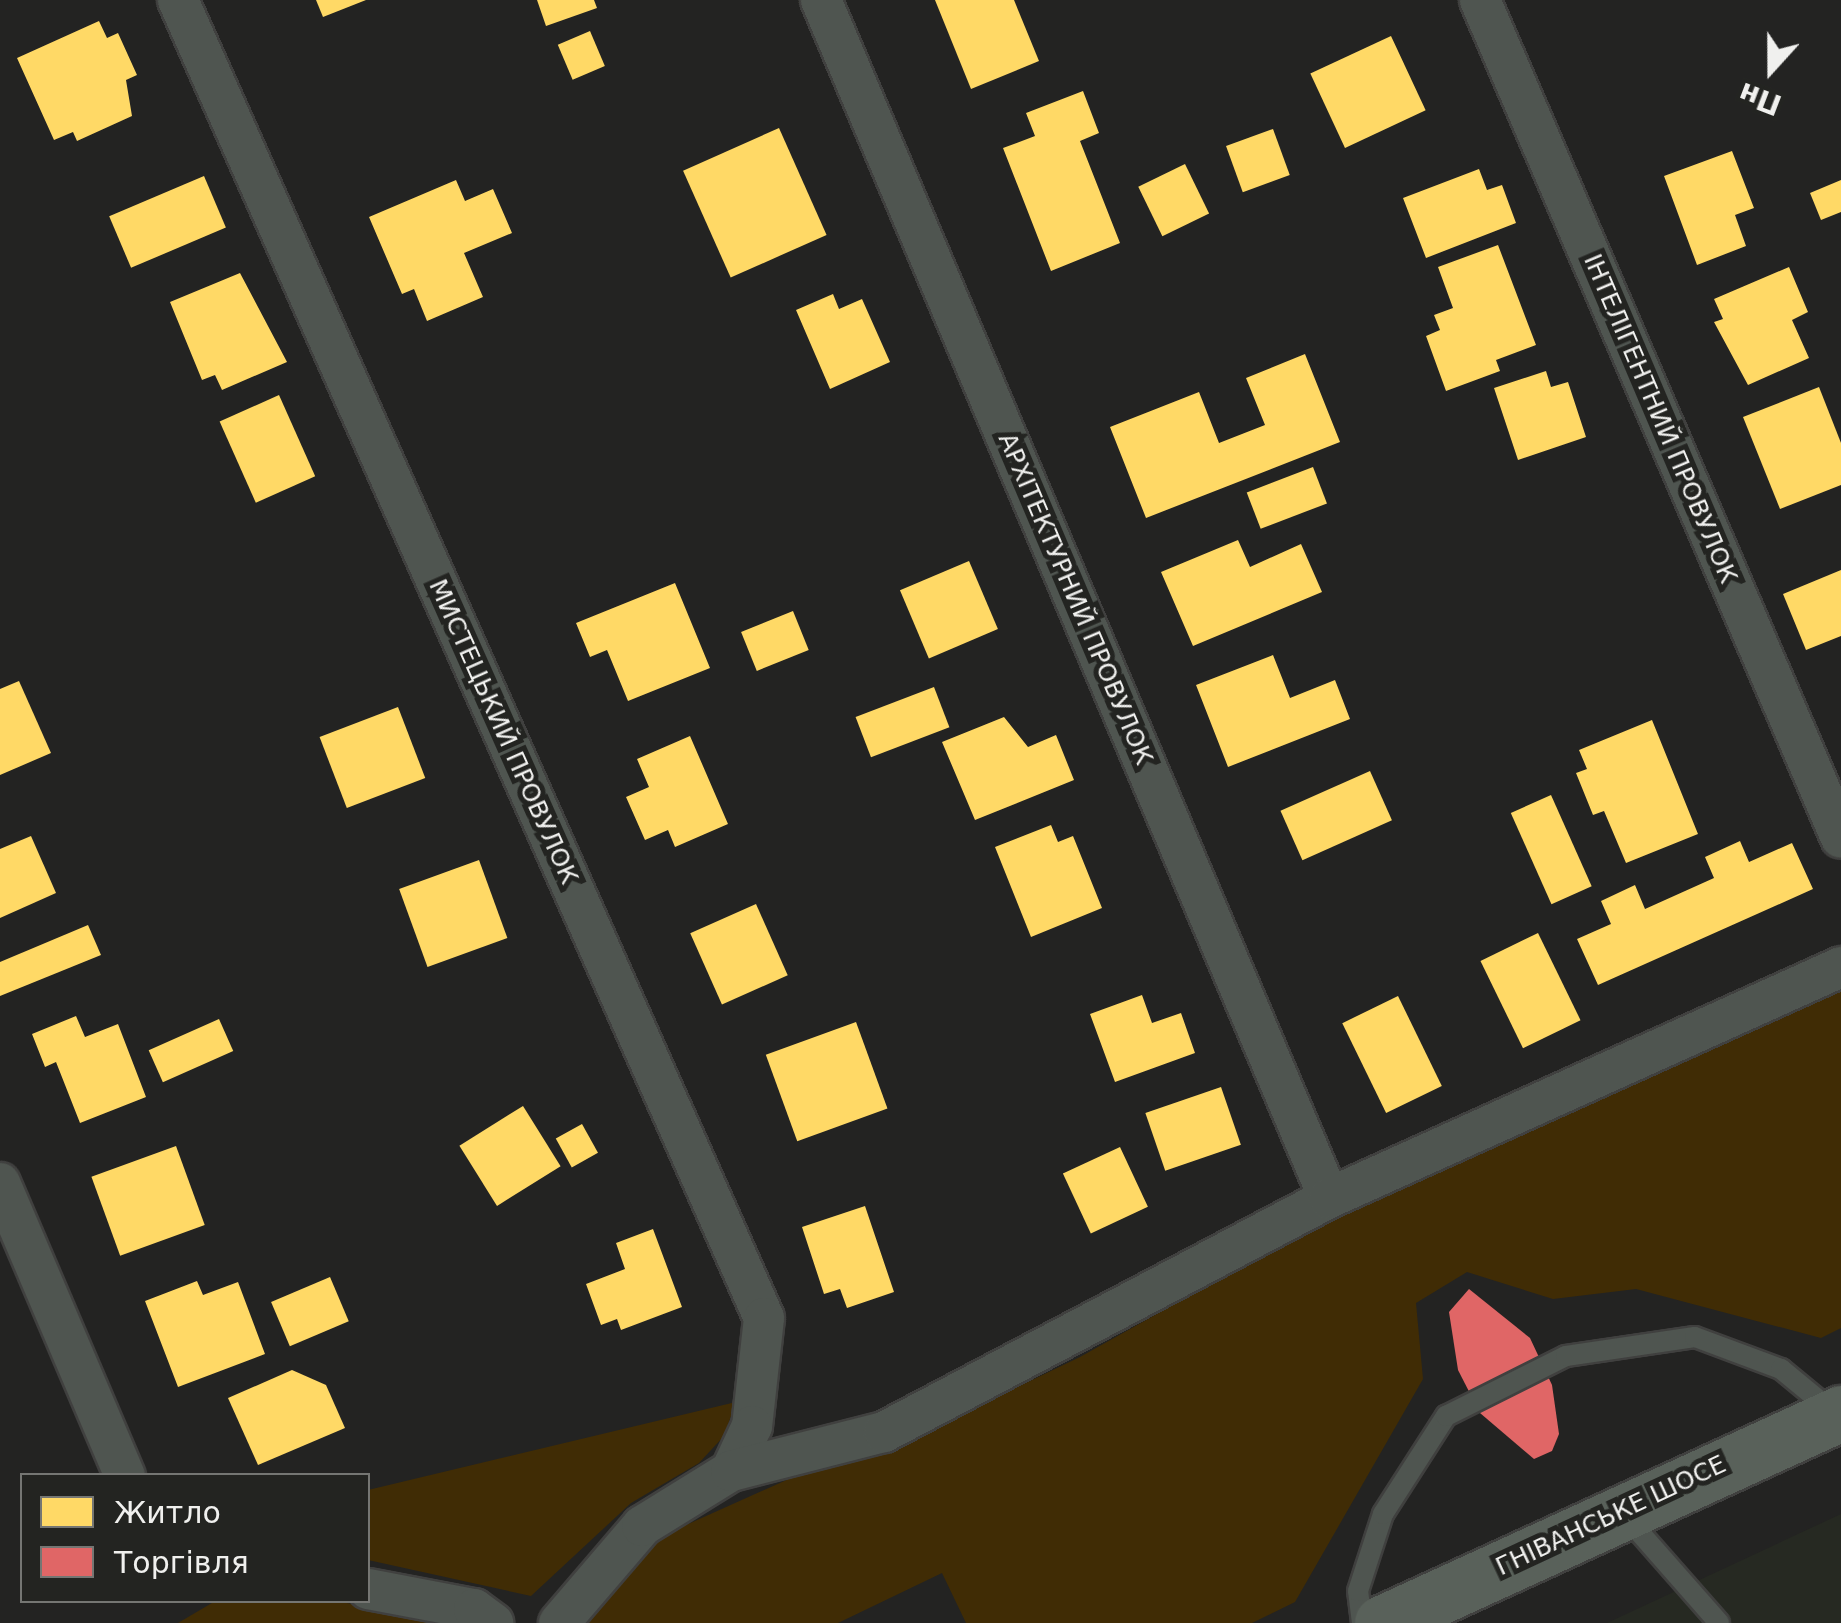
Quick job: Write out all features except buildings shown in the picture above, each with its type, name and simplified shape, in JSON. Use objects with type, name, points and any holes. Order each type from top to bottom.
[{"type":"main road","name":"ГНІВАНСЬКЕ ШОСЕ","points":[[1382,1623],[1618,1508],[1839,1414]]},
{"type":"street","name":"МИСТЕЦЬКИЙ ПРОВУЛОК","points":[[178,0],[764,1318],[752,1426],[730,1471]]},
{"type":"street","name":"АРХІТЕКТУРНИЙ ПРОВУЛОК","points":[[821,0],[1330,1198]]},
{"type":"street","name":"ІНТЕЛІГЕНТНИЙ ПРОВУЛОК","points":[[1480,0],[1841,838]]},
{"type":"street","points":[[559,1623],[642,1526],[730,1471],[884,1432],[1330,1198],[1841,967]]},
{"type":"street","points":[[0,1183],[124,1473]]},
{"type":"street","points":[[370,1590],[474,1609],[493,1623]]},
{"type":"lane","points":[[1362,1623],[1358,1591],[1383,1514],[1446,1416],[1566,1356],[1696,1337],[1781,1368],[1839,1414]]},
{"type":"lane","points":[[1618,1508],[1718,1623]]},
{"type":"shaded area","points":[[1841,991],[1841,1328],[1821,1338],[1636,1289],[1553,1299],[1467,1272],[1416,1303],[1423,1379],[1295,1602],[1252,1623],[966,1623],[942,1573],[838,1623],[576,1623],[637,1547],[791,1478],[891,1448],[1080,1357],[1336,1214]]},
{"type":"shaded area","points":[[736,1402],[724,1436],[699,1463],[631,1503],[531,1596],[370,1560],[370,1490]]},
{"type":"shaded area","points":[[1841,1514],[1841,1623],[1607,1623]]},
{"type":"shaded area","points":[[212,1603],[347,1603],[445,1623],[178,1623]]}]
